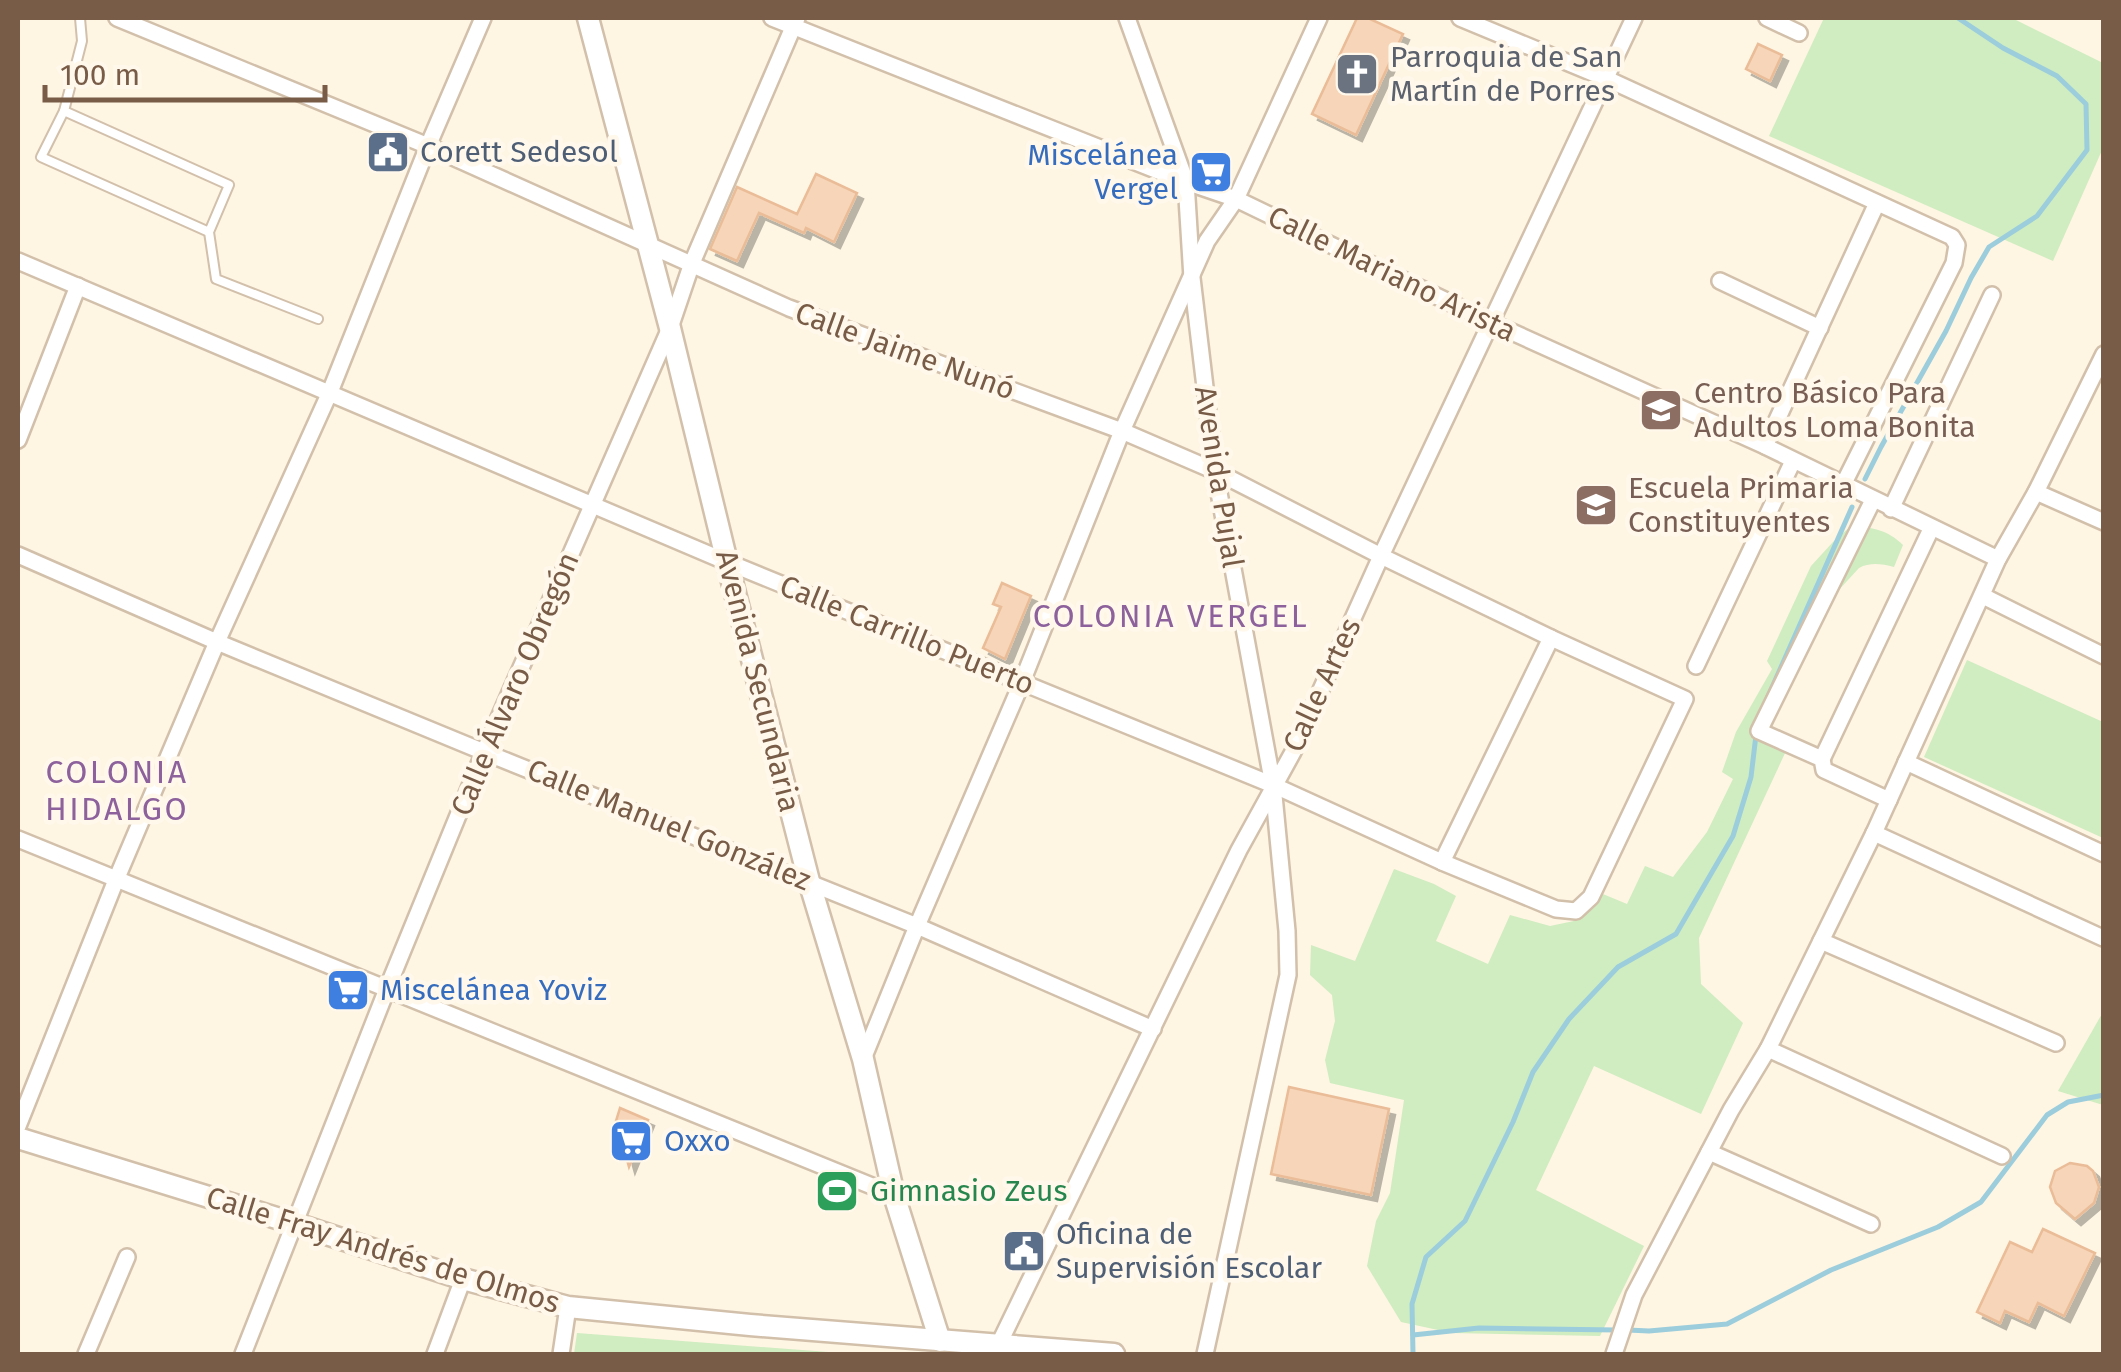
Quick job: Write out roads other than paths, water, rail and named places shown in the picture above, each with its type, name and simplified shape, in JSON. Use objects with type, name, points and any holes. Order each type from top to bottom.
[{"type":"street","name":"Calle Jaime Nunó","points":[[117,18],[428,146],[789,308],[1122,430],[1215,471],[1550,638],[1685,699]]},
{"type":"street","points":[[18,1126],[116,880],[217,642],[330,392],[483,18]]},
{"type":"street","name":"Avenida Secundaria","points":[[588,18],[810,881],[863,1059],[894,1196],[940,1342]]},
{"type":"street","name":"Calle Mariano Arista","points":[[772,18],[795,22],[1236,199],[1492,323],[1765,446],[1998,560]]},
{"type":"street","name":"Avenida Pujal","points":[[1127,18],[1186,182],[1192,278],[1215,471],[1273,785],[1287,931],[1288,975],[1206,1354]]},
{"type":"street","points":[[863,1059],[1022,682],[1122,430],[1207,241],[1236,199],[1319,18]]},
{"type":"street","points":[[1460,18],[1606,78],[1952,237],[1956,245],[1954,263],[1843,485]]},
{"type":"street","name":"Calle Artes","points":[[998,1346],[1239,850],[1293,752],[1634,18]]},
{"type":"street","points":[[1767,18],[1798,33]]},
{"type":"street","name":"Calle Álvaro Obregón","points":[[243,1354],[484,752],[670,328],[692,263],[795,22]]},
{"type":"street","points":[[1765,446],[1877,203]]},
{"type":"street","name":"Calle Carrillo Puerto","points":[[18,261],[727,562],[1273,785],[1556,909],[1576,911],[1591,897],[1685,699]]},
{"type":"street","points":[[1720,280],[1820,328]]},
{"type":"street","points":[[18,440],[78,286]]},
{"type":"street","points":[[1891,510],[1992,295]]},
{"type":"street","points":[[1616,1350],[1634,1295],[1730,1110],[1768,1049],[1874,833],[1998,560],[2099,375],[2104,354]]},
{"type":"street","points":[[1696,666],[1793,461]]},
{"type":"street","points":[[2036,492],[2104,522]]},
{"type":"street","points":[[1822,758],[1759,731],[1873,500]]},
{"type":"street","points":[[1889,800],[1824,770],[1822,758],[1931,529]]},
{"type":"street","name":"Calle Manuel González","points":[[18,555],[217,642],[810,881],[1154,1028]]},
{"type":"street","points":[[1983,596],[2104,656]]},
{"type":"street","points":[[1442,862],[1550,638]]},
{"type":"street","points":[[1906,762],[2104,854]]},
{"type":"street","points":[[1874,833],[2104,938]]},
{"type":"street","points":[[18,839],[894,1196]]},
{"type":"street","points":[[1821,940],[2056,1043]]},
{"type":"street","points":[[1768,1049],[2002,1156]]},
{"type":"street","name":"Calle Fray Andrés de Olmos","points":[[18,1138],[463,1279],[568,1307],[1114,1354]]},
{"type":"street","points":[[1709,1152],[1870,1224]]},
{"type":"street","points":[[86,1354],[126,1257]]},
{"type":"street","points":[[435,1354],[463,1279]]},
{"type":"street","points":[[561,1354],[568,1307]]},
{"type":"lane","points":[[80,18],[82,41],[64,111],[41,157],[209,232]]},
{"type":"lane","points":[[64,111],[230,185],[209,232],[216,279],[318,319]]},
{"type":"waterway","points":[[1865,479],[1989,247],[2037,216],[2087,150],[2086,104],[2057,76],[2003,48],[1958,18]]},
{"type":"waterway","points":[[1758,719],[1852,507]]},
{"type":"waterway","points":[[1413,1354],[1412,1304],[1426,1257],[1465,1221],[1533,1072],[1569,1019],[1618,967],[1676,934],[1733,836],[1751,777],[1756,735]]},
{"type":"waterway","points":[[1628,1330],[1727,1324],[1831,1270],[1938,1227],[1981,1202],[2047,1115],[2068,1102],[2104,1095]]},
{"type":"waterway","points":[[1413,1335],[1479,1328],[1617,1330]]},
{"type":"place","name":"Parroquia de San Martín de Porres","points":[[1357,74]]},
{"type":"place","name":"Corett Sedesol","points":[[388,152]]},
{"type":"place","name":"Miscelánea Vergel","points":[[1211,172]]},
{"type":"place","name":"Centro Básico Para Adultos Loma Bonita","points":[[1661,410]]},
{"type":"place","name":"Escuela Primaria Constituyentes","points":[[1596,505]]},
{"type":"place","name":"Miscelánea Yoviz","points":[[348,990]]},
{"type":"place","name":"Oxxo","points":[[631,1141]]},
{"type":"place","name":"Gimnasio Zeus","points":[[837,1191]]},
{"type":"place","name":"Oficina de Supervisión Escolar","points":[[1024,1251]]},
{"type":"district","name":"COLONIA VERGEL","points":[[1171,616]]},
{"type":"district","name":"COLONIA HIDALGO","points":[[117,790]]}]
